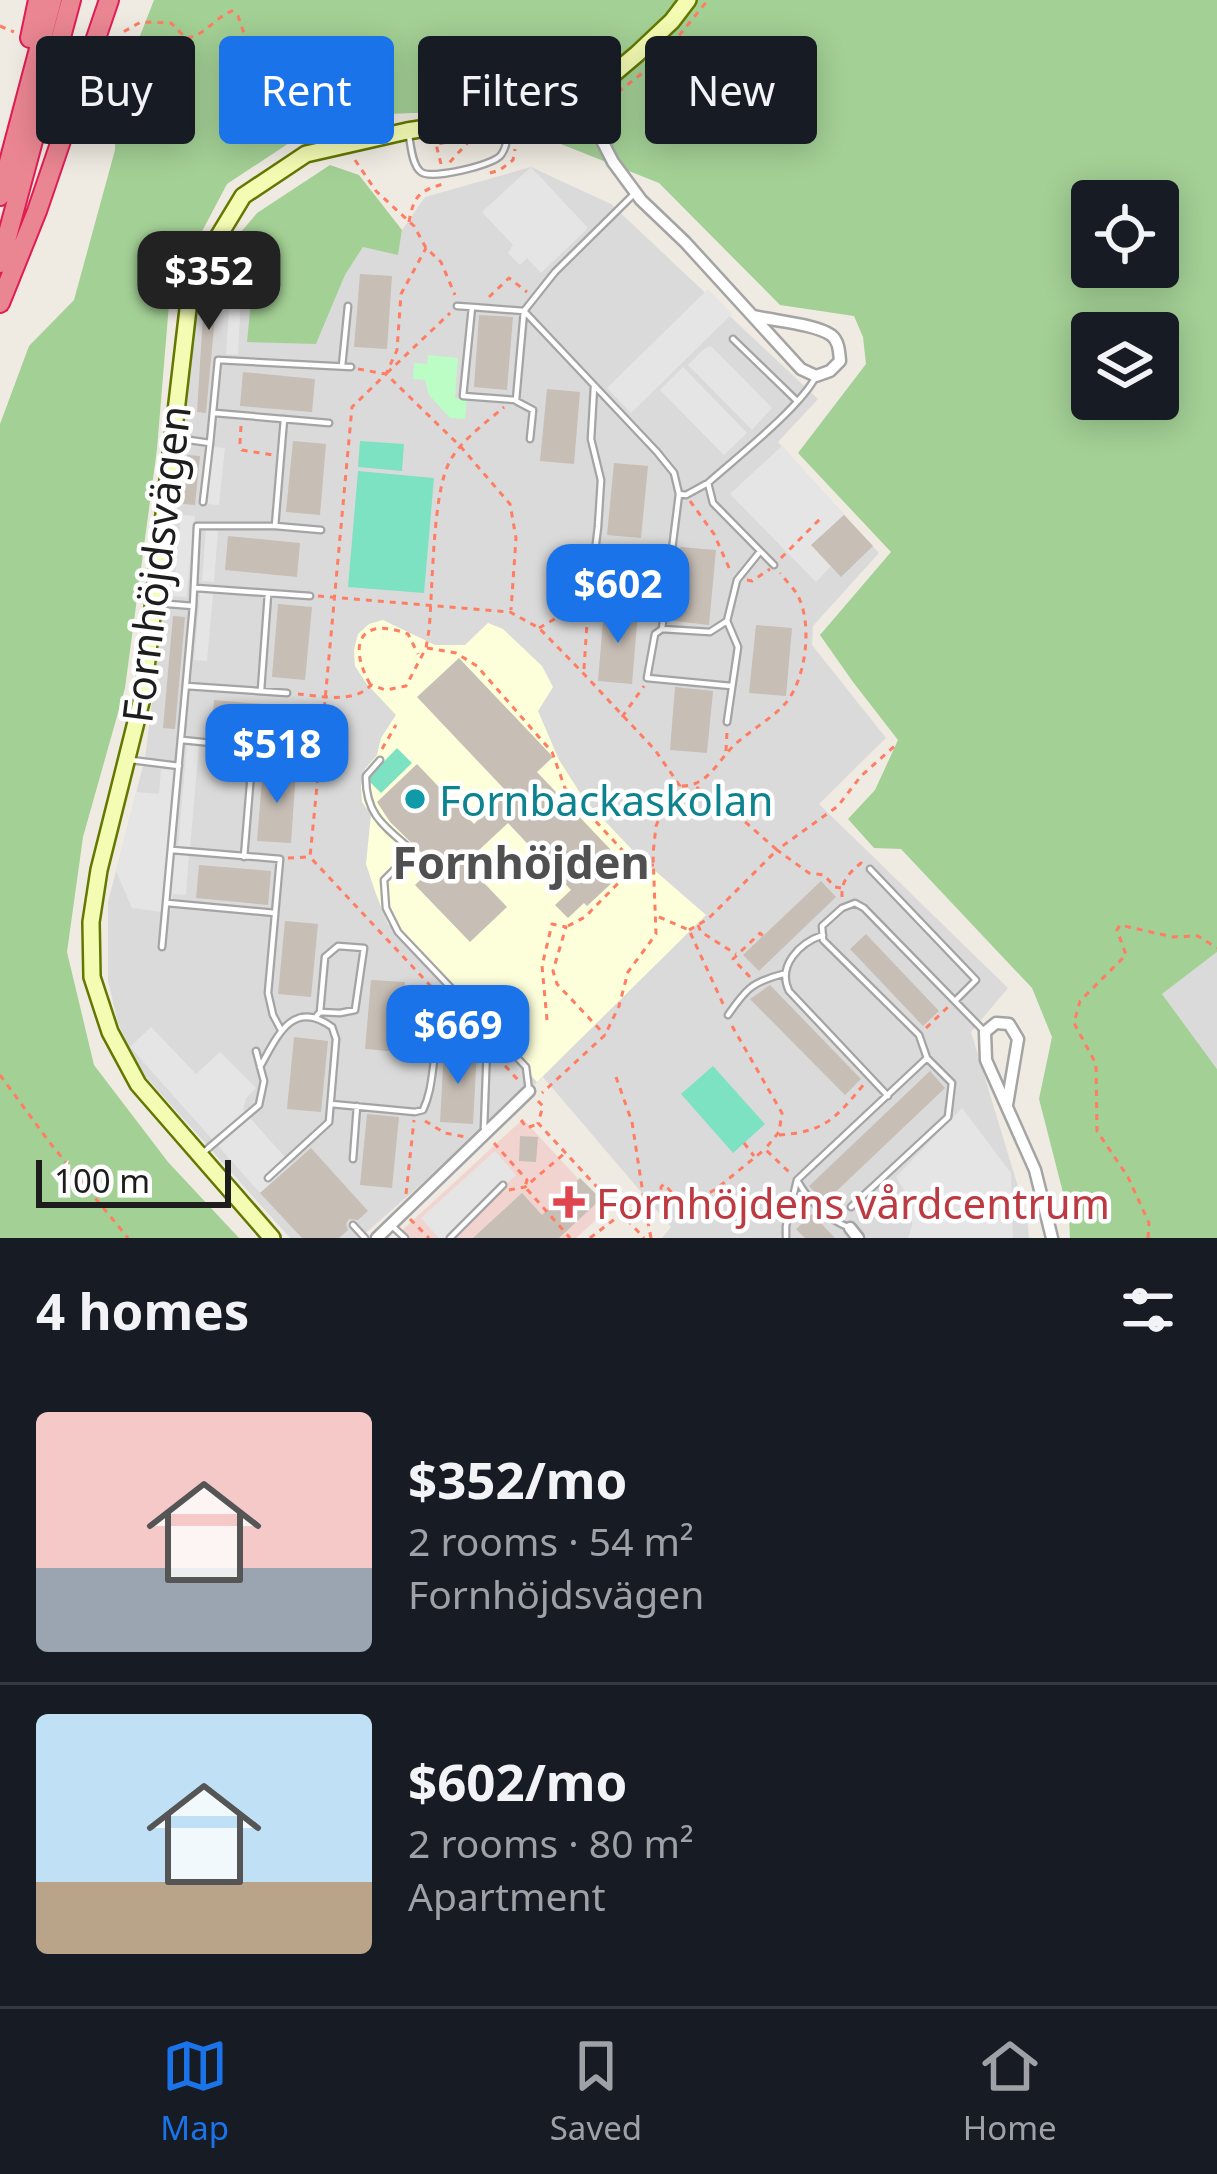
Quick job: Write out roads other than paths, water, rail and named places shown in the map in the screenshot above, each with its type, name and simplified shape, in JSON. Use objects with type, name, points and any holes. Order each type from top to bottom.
[{"type":"highway","points":[[1,193],[38,0]]},
{"type":"highway","points":[[1,193],[52,0]]},
{"type":"highway","points":[[0,263],[71,0]]},
{"type":"highway","points":[[0,303],[37,211],[109,0]]},
{"type":"street","name":"Fornhöjdsvägen","points":[[621,68],[673,21],[688,0]]},
{"type":"street","name":"Fornhöjdsvägen","points":[[272,1238],[138,1084],[110,1032],[92,977],[91,922],[99,870],[143,694],[188,309],[208,252],[243,196],[306,154],[418,129]]},
{"type":"street","points":[[603,144],[635,192],[801,368],[816,376],[840,361],[832,336],[754,316]]},
{"type":"street","points":[[1007,1105],[1018,1039],[1010,1024],[996,1023],[985,1032],[986,1060],[1035,1170],[1052,1238]]},
{"type":"street","points":[[377,1238],[532,1095]]},
{"type":"lane","points":[[407,131],[418,170],[424,174],[496,161],[506,144]]},
{"type":"lane","points":[[516,400],[524,311],[635,192]]},
{"type":"lane","points":[[342,366],[347,306]]},
{"type":"lane","points":[[458,306],[524,311],[674,473],[683,495],[662,628],[655,634],[647,679],[733,686]]},
{"type":"lane","points":[[476,308],[463,396],[516,400],[533,410],[530,439]]},
{"type":"lane","points":[[733,339],[796,401]]},
{"type":"lane","points":[[203,502],[218,360],[351,368]]},
{"type":"lane","points":[[683,495],[708,483],[796,401],[816,376]]},
{"type":"lane","points":[[594,387],[591,440],[601,480],[589,599],[664,606]]},
{"type":"lane","points":[[213,413],[329,423]]},
{"type":"lane","points":[[274,526],[284,419]]},
{"type":"lane","points":[[171,438],[210,443]]},
{"type":"lane","points":[[708,483],[713,503],[773,565]]},
{"type":"lane","points":[[162,947],[197,526],[321,530]]},
{"type":"lane","points":[[727,722],[739,647],[727,621],[737,580],[759,552]]},
{"type":"lane","points":[[193,588],[310,596]]},
{"type":"lane","points":[[261,691],[268,592]]},
{"type":"lane","points":[[153,603],[193,607]]},
{"type":"lane","points":[[662,628],[710,632],[727,621]]},
{"type":"lane","points":[[186,686],[287,693]]},
{"type":"lane","points":[[181,740],[320,754]]},
{"type":"lane","points":[[244,857],[253,747]]},
{"type":"lane","points":[[128,759],[178,766]]},
{"type":"lane","points":[[380,760],[366,776],[370,809],[413,851],[384,880],[386,908],[398,932],[526,1067],[532,1095]]},
{"type":"lane","points":[[171,850],[280,859],[268,993],[281,1030]]},
{"type":"lane","points":[[870,869],[976,980],[955,1000]]},
{"type":"lane","points":[[166,903],[275,913]]},
{"type":"lane","points":[[851,1207],[948,1118],[952,1083],[927,1058],[919,1036],[824,940],[822,926],[842,908],[855,903],[864,908],[985,1032]]},
{"type":"lane","points":[[823,935],[812,939],[786,964],[783,978],[789,991],[888,1096]]},
{"type":"lane","points":[[260,1067],[290,1021],[355,1010],[364,948],[338,946],[325,957],[317,1015]]},
{"type":"lane","points":[[728,1015],[755,982],[784,973]]},
{"type":"lane","points":[[268,1178],[329,1122],[337,1039],[317,1015]]},
{"type":"lane","points":[[331,1104],[423,1110],[429,1098],[435,1044],[444,1022]]},
{"type":"lane","points":[[484,1141],[487,1047]]},
{"type":"lane","points":[[200,1156],[259,1106],[264,1081],[256,1051]]},
{"type":"lane","points":[[786,1238],[797,1180],[927,1058]]},
{"type":"lane","points":[[353,1159],[357,1106]]},
{"type":"lane","points":[[797,1180],[806,1197],[833,1222],[854,1233]]},
{"type":"lane","points":[[450,1238],[503,1185]]},
{"type":"lane","points":[[353,1225],[365,1238]]},
{"type":"lane","points":[[391,1225],[405,1238]]},
{"type":"place","name":"Fornbackaskolan","points":[[415,799]]},
{"type":"place","name":"Fornhöjdens vårdcentrum","points":[[569,1202]]},
{"type":"district","name":"Fornhöjden","points":[[521,861]]}]
